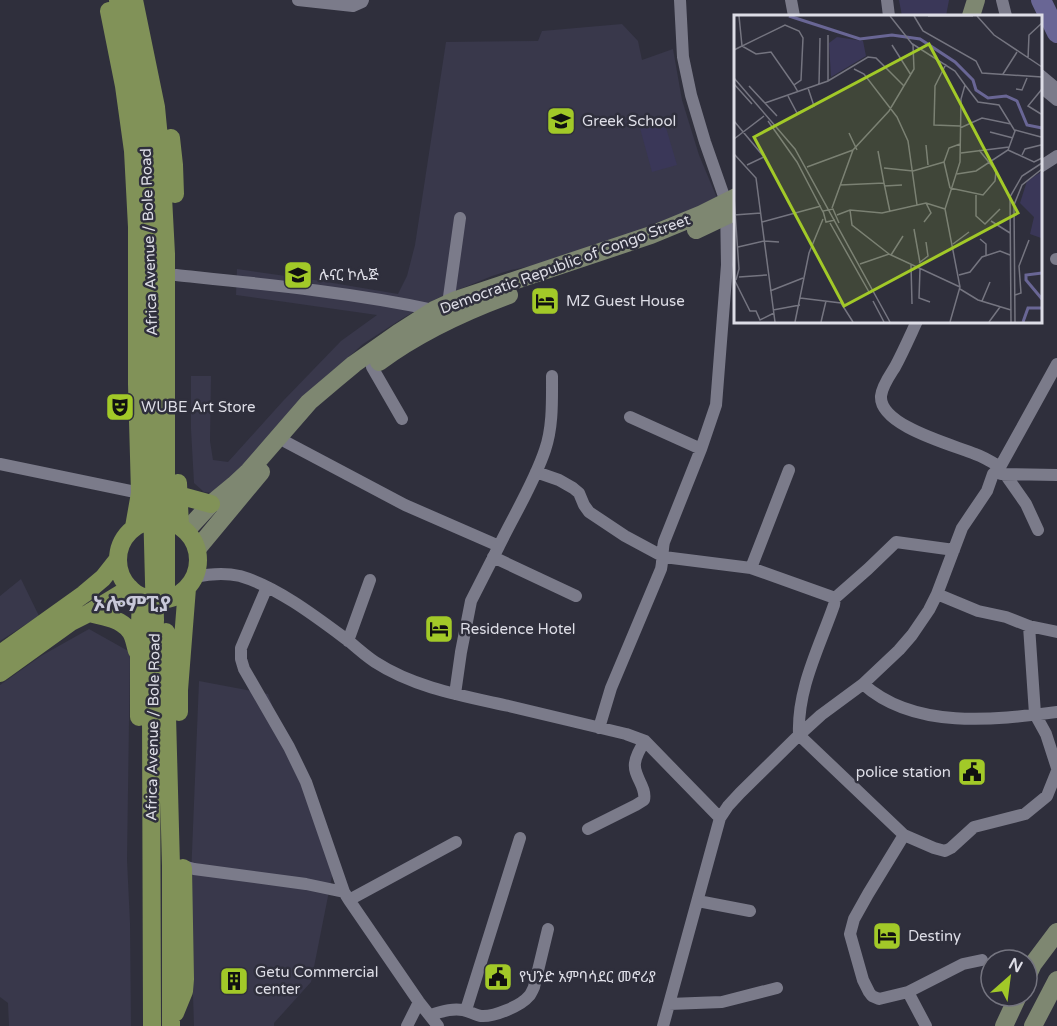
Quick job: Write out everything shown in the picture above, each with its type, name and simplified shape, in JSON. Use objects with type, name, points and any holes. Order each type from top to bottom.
[{"type":"main road","points":[[107,0],[124,86],[133,151],[137,227],[140,493],[134,527],[121,544],[118,559],[119,570],[123,580],[139,594],[158,600],[179,594],[191,582]]},
{"type":"main road","name":"Africa Avenue / Bole Road","points":[[118,0],[131,47],[144,121],[149,185],[155,620],[151,711],[161,1024]]},
{"type":"main road","name":"Africa Avenue / Bole Road","points":[[134,0],[156,106],[166,254],[166,678],[171,866],[161,1024]]},
{"type":"main road","points":[[146,0],[167,104],[174,165],[178,495],[181,527]]},
{"type":"main road","points":[[971,15],[976,0]]},
{"type":"main road","points":[[982,15],[986,0]]},
{"type":"main road","name":"Democratic Republic of Congo Street","points":[[197,549],[239,490],[249,471],[309,402],[354,364],[398,333],[445,311],[673,239],[731,207]]},
{"type":"main road","name":"Democratic Republic of Congo Street","points":[[181,527],[211,504],[239,490],[312,414],[445,311]]},
{"type":"main road","points":[[178,495],[211,504]]},
{"type":"main road","points":[[134,527],[157,521],[181,527],[193,539],[197,549],[179,690],[185,978],[183,991],[161,1024],[142,996],[140,986],[139,594]]},
{"type":"main road","points":[[0,654],[84,594],[103,578],[118,559]]},
{"type":"main road","points":[[0,673],[71,621],[139,594]]},
{"type":"main road","points":[[89,613],[121,623],[131,632],[139,654]]},
{"type":"main road","points":[[1039,956],[1057,932]]},
{"type":"main road","points":[[1033,1026],[1057,980]]},
{"type":"main road","points":[[1004,1026],[1012,1008]]},
{"type":"street","points":[[298,0],[353,6],[363,0]]},
{"type":"street","points":[[599,728],[611,688],[661,569],[664,542],[716,405],[731,207],[705,142],[691,94],[683,57],[680,0]]},
{"type":"street","points":[[791,0],[794,15]]},
{"type":"street","points":[[887,0],[889,15]]},
{"type":"street","points":[[1002,0],[1006,15]]},
{"type":"street","points":[[1042,76],[1057,89]]},
{"type":"street","points":[[1042,87],[1057,100]]},
{"type":"street","points":[[1042,166],[1057,156]]},
{"type":"street","points":[[176,275],[329,291],[445,311],[460,218]]},
{"type":"street","points":[[916,322],[887,380],[881,396],[883,405],[904,426],[977,455],[999,472],[1026,504],[1038,530]]},
{"type":"street","points":[[663,1026],[720,818],[740,793],[799,735],[821,715],[863,684],[912,636],[937,594],[962,528],[999,472],[1057,364]]},
{"type":"street","points":[[372,367],[402,420]]},
{"type":"street","points":[[455,694],[471,601],[546,448],[552,403],[552,376]]},
{"type":"street","points":[[630,417],[701,449]]},
{"type":"street","points":[[286,442],[496,551],[576,596]]},
{"type":"street","points":[[0,464],[140,493]]},
{"type":"street","points":[[751,568],[789,470]]},
{"type":"street","points":[[536,472],[573,488],[579,493],[588,512],[625,536],[664,556],[751,568],[835,597]]},
{"type":"street","points":[[999,472],[1057,475]]},
{"type":"street","points":[[954,550],[896,542],[835,597],[804,685],[798,722],[799,735],[903,835],[945,851],[974,827],[1024,814],[1047,796],[1057,770],[1046,734],[1035,714],[1029,626]]},
{"type":"street","points":[[191,582],[228,574],[241,577],[267,587],[296,604],[375,662],[415,682],[455,694],[626,734],[645,741],[720,818]]},
{"type":"street","points":[[348,641],[370,580]]},
{"type":"street","points":[[267,587],[241,648],[243,669],[289,747],[306,782],[346,896],[438,1026]]},
{"type":"street","points":[[937,594],[978,611],[1057,632]]},
{"type":"street","points":[[863,684],[874,694],[890,703],[926,715],[964,719],[1057,712]]},
{"type":"street","points":[[588,829],[644,800],[644,792],[634,764],[645,741]]},
{"type":"street","points":[[903,835],[854,919],[850,934],[863,980],[873,996],[879,999],[908,992],[963,964],[979,961]]},
{"type":"street","points":[[466,1010],[520,838]]},
{"type":"street","points":[[183,866],[286,881],[346,896],[456,842]]},
{"type":"street","points":[[698,901],[750,911]]},
{"type":"street","points":[[430,1015],[450,1010],[466,1010],[475,1015],[496,1015],[524,1001],[534,987],[548,929]]},
{"type":"street","points":[[669,1004],[722,1002],[777,988]]},
{"type":"street","points":[[908,992],[926,1026]]},
{"type":"street","points":[[406,1026],[419,1002]]},
{"type":"shaded area","points":[[899,0],[949,0],[946,15],[902,15]]},
{"type":"shaded area","points":[[622,24],[638,41],[642,60],[673,49],[682,100],[699,155],[717,198],[633,236],[552,262],[492,276],[436,299],[363,344],[330,374],[234,477],[214,493],[204,492],[194,483],[191,376],[211,376],[210,441],[213,460],[228,462],[341,341],[377,315],[236,295],[237,269],[398,294],[407,276],[415,245],[446,42],[538,41],[542,31]]},
{"type":"shaded area","points":[[664,121],[677,165],[652,172],[640,128]]},
{"type":"shaded area","points":[[21,579],[39,616],[0,641],[0,596]]},
{"type":"shaded area","points":[[89,629],[130,652],[127,860],[131,1026],[9,1026],[8,1003],[0,997],[0,685],[41,656]]},
{"type":"shaded area","points":[[199,681],[268,694],[333,871],[311,982],[274,1023],[274,1026],[194,1026],[190,901]]},
{"type":"waterway","points":[[1041,0],[1057,33]]},
{"type":"place","name":"Greek School","points":[[561,121]]},
{"type":"place","name":"ሉናር ኮሌጅ","points":[[298,275]]},
{"type":"place","name":"MZ Guest House","points":[[545,301]]},
{"type":"place","name":"WUBE Art Store","points":[[120,407]]},
{"type":"place","name":"Residence Hotel","points":[[439,629]]},
{"type":"place","name":"police station","points":[[972,772]]},
{"type":"place","name":"Destiny","points":[[887,936]]},
{"type":"place","name":"የህንድ አምባሳደር መኖሪያ","points":[[498,977]]},
{"type":"place","name":"Getu Commercial center","points":[[234,981]]},
{"type":"district","name":"ኦሎምፒያ","points":[[132,604]]}]
